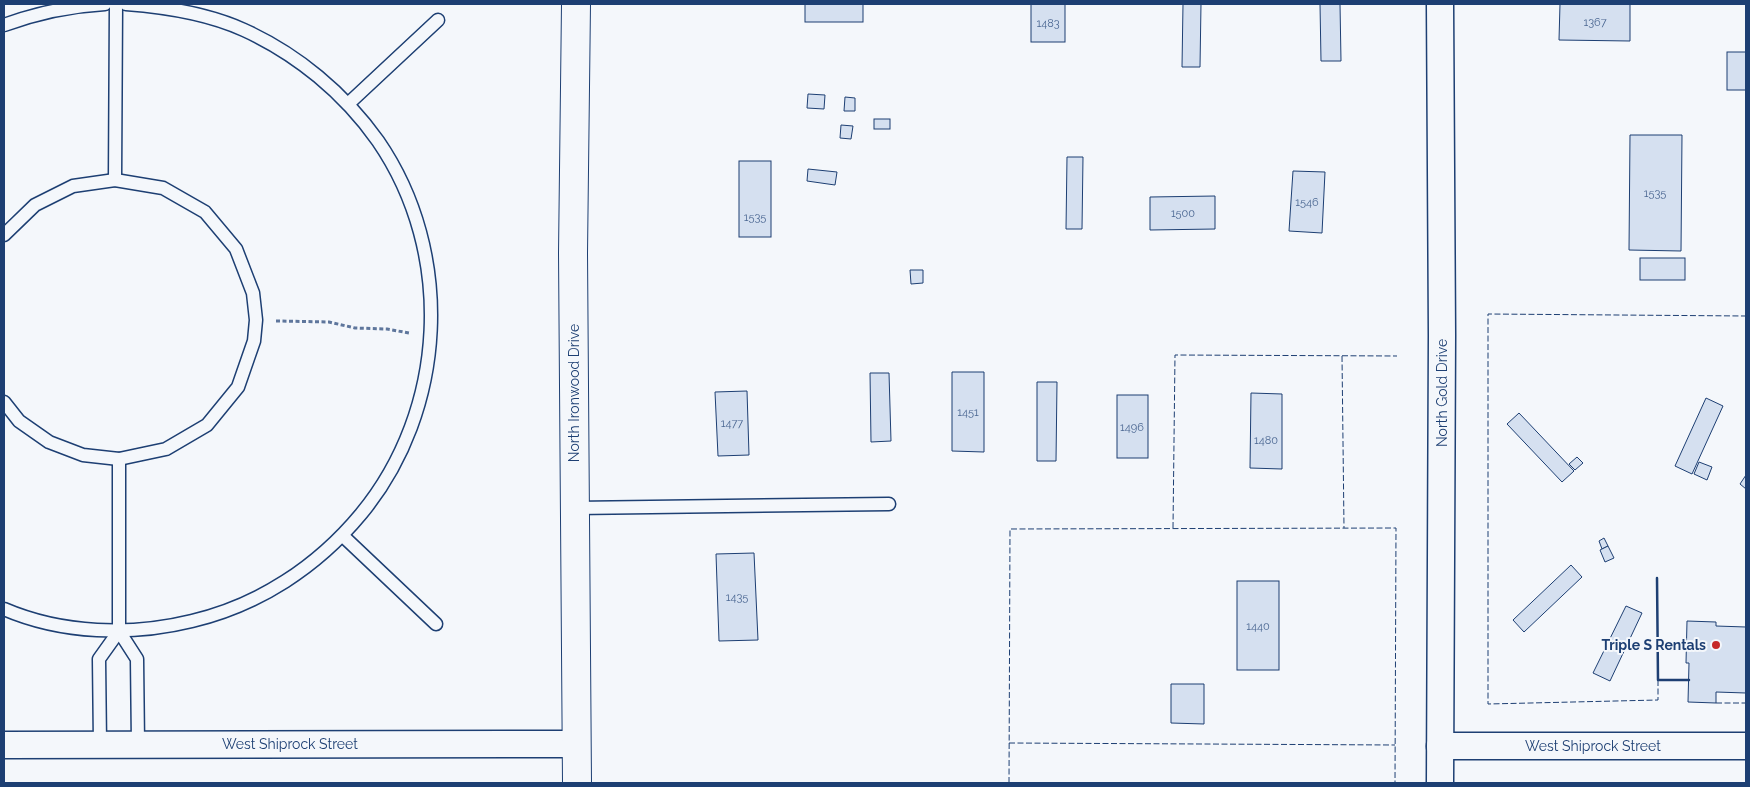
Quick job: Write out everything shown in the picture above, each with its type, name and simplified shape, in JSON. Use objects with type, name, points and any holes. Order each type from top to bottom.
[{"type":"street","name":"North Ironwood Drive","points":[[576,4],[573,253],[577,783]]},
{"type":"street","name":"North Gold Drive","points":[[1440,4],[1442,345],[1440,783]]},
{"type":"street","name":"West Shiprock Street","points":[[4,745],[576,744]]},
{"type":"street","name":"West Shiprock Street","points":[[1440,746],[1746,746]]},
{"type":"lane","points":[[4,25],[33,14],[105,4]]},
{"type":"lane","points":[[115,180],[116,4]]},
{"type":"lane","points":[[4,609],[16,614],[67,627],[119,631],[169,627],[225,612],[263,595],[306,569],[343,536],[373,499],[398,458],[416,415],[428,368],[432,321],[429,273],[418,227],[401,182],[378,141],[348,104],[316,74],[288,54],[242,29],[202,15],[159,6],[126,4]]},
{"type":"lane","points":[[348,104],[438,20]]},
{"type":"lane","points":[[4,235],[35,205],[73,186],[115,180],[163,188],[205,212],[236,248],[253,293],[256,320],[254,341],[238,387],[207,425],[166,449],[119,459],[83,455],[49,442],[19,421],[4,402]]},
{"type":"lane","points":[[119,459],[119,631],[137,659],[138,744]]},
{"type":"lane","points":[[575,508],[889,504]]},
{"type":"lane","points":[[343,536],[436,624]]},
{"type":"lane","points":[[100,744],[99,659],[119,631]]},
{"type":"path","points":[[256,320],[329,322],[355,328],[386,329],[431,336]]},
{"type":"building","points":[[805,4],[863,4],[863,22],[805,22]]},
{"type":"building","points":[[1031,4],[1065,4],[1065,42],[1031,42]]},
{"type":"building","points":[[1183,4],[1201,4],[1200,67],[1182,67]]},
{"type":"building","points":[[1320,4],[1340,4],[1341,61],[1321,61]]},
{"type":"building","points":[[1560,4],[1630,4],[1630,41],[1559,40]]},
{"type":"building","points":[[1727,52],[1746,52],[1746,90],[1727,90]]},
{"type":"building","points":[[808,94],[825,95],[824,109],[807,108]]},
{"type":"building","points":[[845,97],[855,98],[855,111],[844,111]]},
{"type":"building","points":[[874,119],[890,119],[890,129],[874,129]]},
{"type":"building","points":[[841,125],[853,126],[851,139],[840,138]]},
{"type":"building","points":[[1630,135],[1682,135],[1681,251],[1629,250]]},
{"type":"building","points":[[1067,157],[1083,157],[1082,229],[1066,229]]},
{"type":"building","points":[[739,161],[771,161],[771,237],[739,237]]},
{"type":"building","points":[[808,169],[837,172],[835,185],[807,181]]},
{"type":"building","points":[[1293,171],[1325,172],[1322,233],[1289,231]]},
{"type":"building","points":[[1215,196],[1215,229],[1150,230],[1150,197]]},
{"type":"building","points":[[1640,258],[1685,258],[1685,280],[1640,280]]},
{"type":"building","points":[[910,270],[923,270],[923,283],[911,284]]},
{"type":"building","points":[[952,372],[984,372],[984,452],[952,451]]},
{"type":"building","points":[[870,373],[889,373],[891,441],[871,442]]},
{"type":"building","points":[[1037,382],[1057,382],[1056,461],[1037,461]]},
{"type":"building","points":[[747,391],[749,455],[718,456],[715,392]]},
{"type":"building","points":[[1251,393],[1282,394],[1282,469],[1250,468]]},
{"type":"building","points":[[1117,395],[1148,395],[1148,458],[1117,458]]},
{"type":"building","points":[[1706,398],[1723,406],[1692,474],[1675,466]]},
{"type":"building","points":[[1519,413],[1574,471],[1562,482],[1507,424]]},
{"type":"building","points":[[1577,457],[1583,463],[1575,470],[1569,464]]},
{"type":"building","points":[[1699,462],[1712,467],[1707,480],[1694,474]]},
{"type":"building","points":[[1746,475],[1746,489],[1740,484]]},
{"type":"building","points":[[1604,538],[1608,546],[1602,549],[1599,541]]},
{"type":"building","points":[[1608,546],[1614,558],[1605,562],[1600,550]]},
{"type":"building","points":[[754,553],[758,640],[719,641],[716,554]]},
{"type":"building","points":[[1571,565],[1582,577],[1524,632],[1513,620]]},
{"type":"building","points":[[1237,581],[1279,581],[1279,670],[1237,670]]},
{"type":"building","points":[[1626,606],[1642,613],[1610,681],[1593,673]]},
{"type":"building","name":"Triple S Rentals","points":[[1687,621],[1716,622],[1716,626],[1746,627],[1746,693],[1716,692],[1716,703],[1688,702],[1689,663],[1686,663]]},
{"type":"building","points":[[1171,684],[1204,684],[1204,724],[1171,723]]},
{"type":"fence","points":[[1658,680],[1658,700],[1488,704],[1488,314],[1746,316]]},
{"type":"fence","points":[[1173,528],[1175,355],[1397,356]]},
{"type":"fence","points":[[1342,356],[1344,528]]},
{"type":"fence","points":[[1009,783],[1010,529],[1396,528],[1395,783]]},
{"type":"fence","points":[[1716,703],[1746,703]]},
{"type":"fence","points":[[1009,743],[1395,745]]},
{"type":"wall","points":[[1657,578],[1658,680],[1689,680]]},
{"type":"place","name":"Triple S Rentals","points":[[1716,645]]}]
